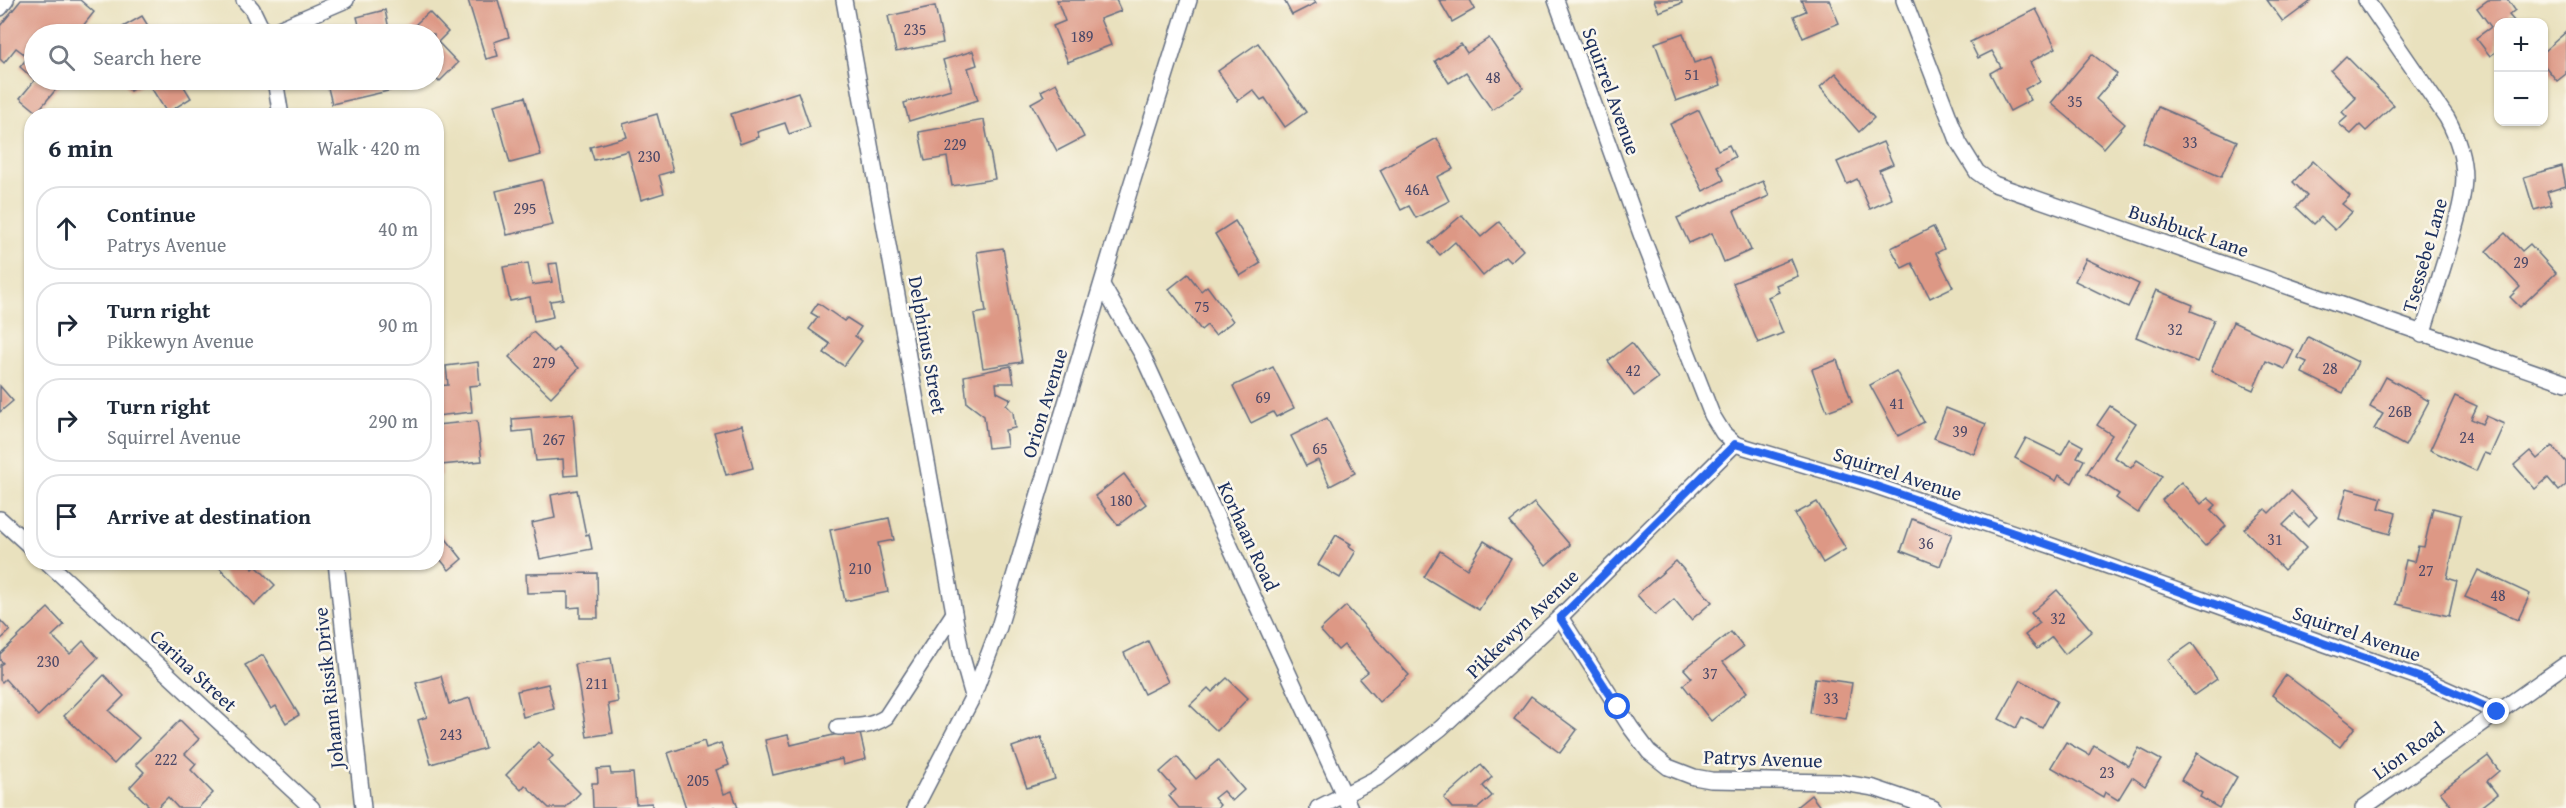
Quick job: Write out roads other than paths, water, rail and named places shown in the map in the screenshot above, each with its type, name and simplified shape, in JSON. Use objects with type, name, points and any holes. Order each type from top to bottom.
[{"type":"street","points":[[0,8],[6,0]]},
{"type":"street","points":[[244,0],[260,24]]},
{"type":"street","points":[[290,24],[346,0]]},
{"type":"street","name":"Delphinus Street","points":[[844,0],[954,614],[962,657],[973,696]]},
{"type":"street","name":"Orion Avenue","points":[[915,808],[973,696],[999,627],[1189,0]]},
{"type":"street","name":"Squirrel Avenue","points":[[1556,0],[1637,223],[1712,416],[1723,433],[1735,444],[1870,484],[2055,547],[2424,679],[2497,712]]},
{"type":"street","name":"Bushbuck Lane","points":[[1904,0],[1959,143],[1977,172],[1994,184],[2566,383]]},
{"type":"street","name":"Tsessebe Lane","points":[[2366,0],[2447,118],[2462,154],[2465,178],[2460,213],[2422,334]]},
{"type":"street","points":[[277,90],[280,108]]},
{"type":"street","name":"Korhaan Road","points":[[1102,285],[1142,354],[1348,801]]},
{"type":"street","name":"Pikkewyn Avenue","points":[[1318,808],[1348,801],[1441,728],[1560,618],[1735,444]]},
{"type":"street","points":[[0,519],[24,541]]},
{"type":"street","name":"Carina Street","points":[[56,570],[312,808]]},
{"type":"street","name":"Johann Rissik Drive","points":[[337,570],[363,808]]},
{"type":"street","points":[[838,727],[863,726],[876,723],[886,717],[954,614]]},
{"type":"street","name":"Patrys Avenue","points":[[1560,618],[1631,728],[1650,752],[1668,767],[1695,777],[1712,780],[1838,782],[1874,788],[1933,808]]},
{"type":"street","name":"Lion Road","points":[[2363,808],[2566,664]]}]
